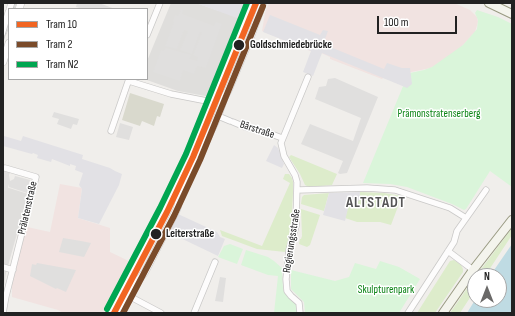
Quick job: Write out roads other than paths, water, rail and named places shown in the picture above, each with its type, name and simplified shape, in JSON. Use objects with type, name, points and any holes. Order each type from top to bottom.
[{"type":"main road","points":[[489,3],[512,14]]},
{"type":"main road","points":[[475,268],[512,220]]},
{"type":"main road","points":[[443,313],[467,279]]},
{"type":"street","points":[[148,33],[160,3]]},
{"type":"street","points":[[110,313],[154,230],[160,213],[190,150],[198,138],[251,3]]},
{"type":"street","points":[[120,313],[137,282],[145,272],[177,209],[180,197],[218,116],[224,96],[228,91],[263,3]]},
{"type":"street","points":[[3,32],[8,15]]},
{"type":"street","points":[[3,62],[8,46]]},
{"type":"street","points":[[282,138],[308,77]]},
{"type":"street","points":[[112,131],[129,80],[171,94],[212,102]]},
{"type":"street","name":"Bärstraße","points":[[218,116],[282,138]]},
{"type":"street","name":"Regierungsstraße","points":[[282,138],[282,152],[296,176],[298,190],[296,226],[289,250],[286,279],[287,291],[290,296],[299,302],[300,313]]},
{"type":"street","name":"Prälatenstraße","points":[[6,168],[36,177],[13,270]]},
{"type":"street","points":[[298,190],[367,188],[395,190],[450,208],[466,218]]},
{"type":"street","points":[[408,313],[454,242],[457,231],[486,190]]},
{"type":"street","points":[[448,251],[470,268]]},
{"type":"street","points":[[194,313],[215,262]]},
{"type":"street","points":[[3,267],[13,270],[3,313]]},
{"type":"street","points":[[129,296],[161,313]]},
{"type":"water","points":[[512,244],[512,313],[467,313],[470,308],[507,308],[507,268],[496,268]]},
{"type":"tram line","points":[[13,8],[15,3]]},
{"type":"tram line","name":"N2","points":[[107,309],[160,208],[186,154],[247,3]]},
{"type":"tram line","name":"10","points":[[114,313],[167,212],[193,157],[256,3]]},
{"type":"tram line","name":"2","points":[[123,313],[174,216],[200,160],[263,6]]},
{"type":"tram line","points":[[3,42],[8,25]]},
{"type":"place","name":"Goldschmiedebrücke","points":[[239,45]]},
{"type":"place","name":"Leiterstraße","points":[[156,234]]},
{"type":"district","name":"ALTSTADT","points":[[376,203]]},
{"type":"park label","name":"Prämonstratenserberg","points":[[439,114]]},
{"type":"park label","name":"Skulpturenpark","points":[[386,290]]}]
